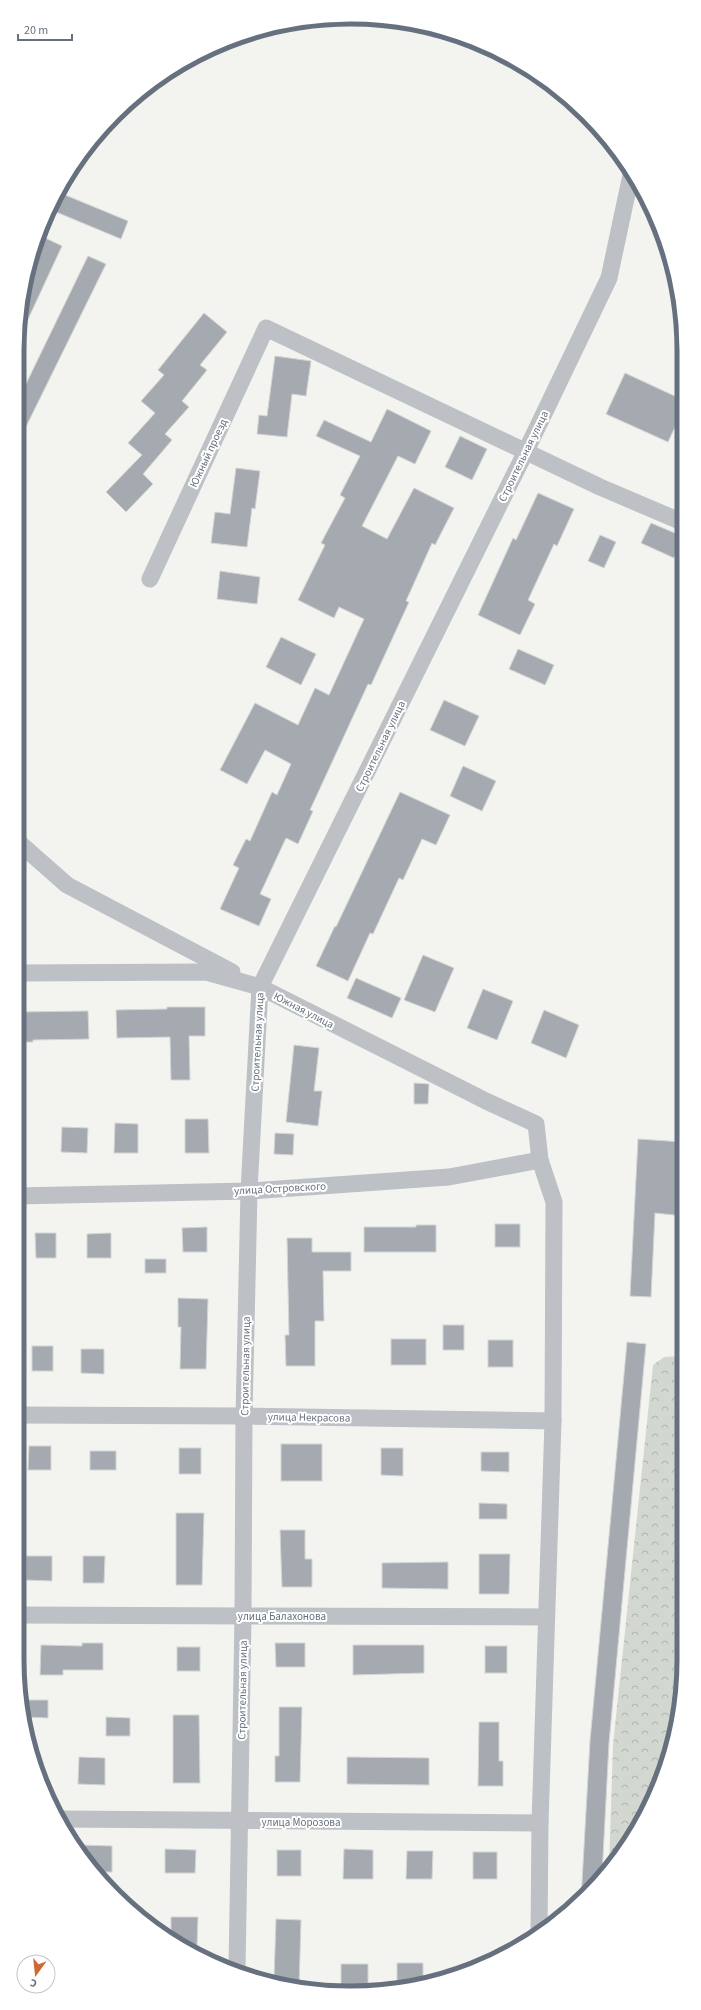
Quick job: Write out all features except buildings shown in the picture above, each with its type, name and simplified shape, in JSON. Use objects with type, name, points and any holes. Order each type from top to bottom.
[{"type":"street","name":"Строительная улица","points":[[237,1965],[243,1616],[244,1416],[249,1191],[260,987],[526,451],[609,278],[630,181]]},
{"type":"street","name":"Южный проезд","points":[[150,579],[266,328],[526,451]]},
{"type":"street","points":[[526,451],[600,487],[677,520]]},
{"type":"street","points":[[24,847],[67,885],[260,987]]},
{"type":"street","name":"Южная улица","points":[[24,973],[206,972],[260,987],[486,1101],[536,1124],[540,1160]]},
{"type":"street","points":[[539,1926],[540,1823],[553,1421],[554,1202],[540,1160]]},
{"type":"street","name":"улица Островского","points":[[24,1196],[249,1191],[449,1178],[540,1160]]},
{"type":"street","name":"улица Некрасова","points":[[24,1415],[244,1416],[553,1421]]},
{"type":"street","name":"улица Балахонова","points":[[24,1615],[546,1617]]},
{"type":"street","name":"улица Морозова","points":[[66,1819],[540,1823]]},
{"type":"green space","points":[[677,1356],[677,1660],[674,1702],[666,1744],[652,1784],[633,1823],[609,1859],[613,1745],[653,1365],[664,1357]]}]
